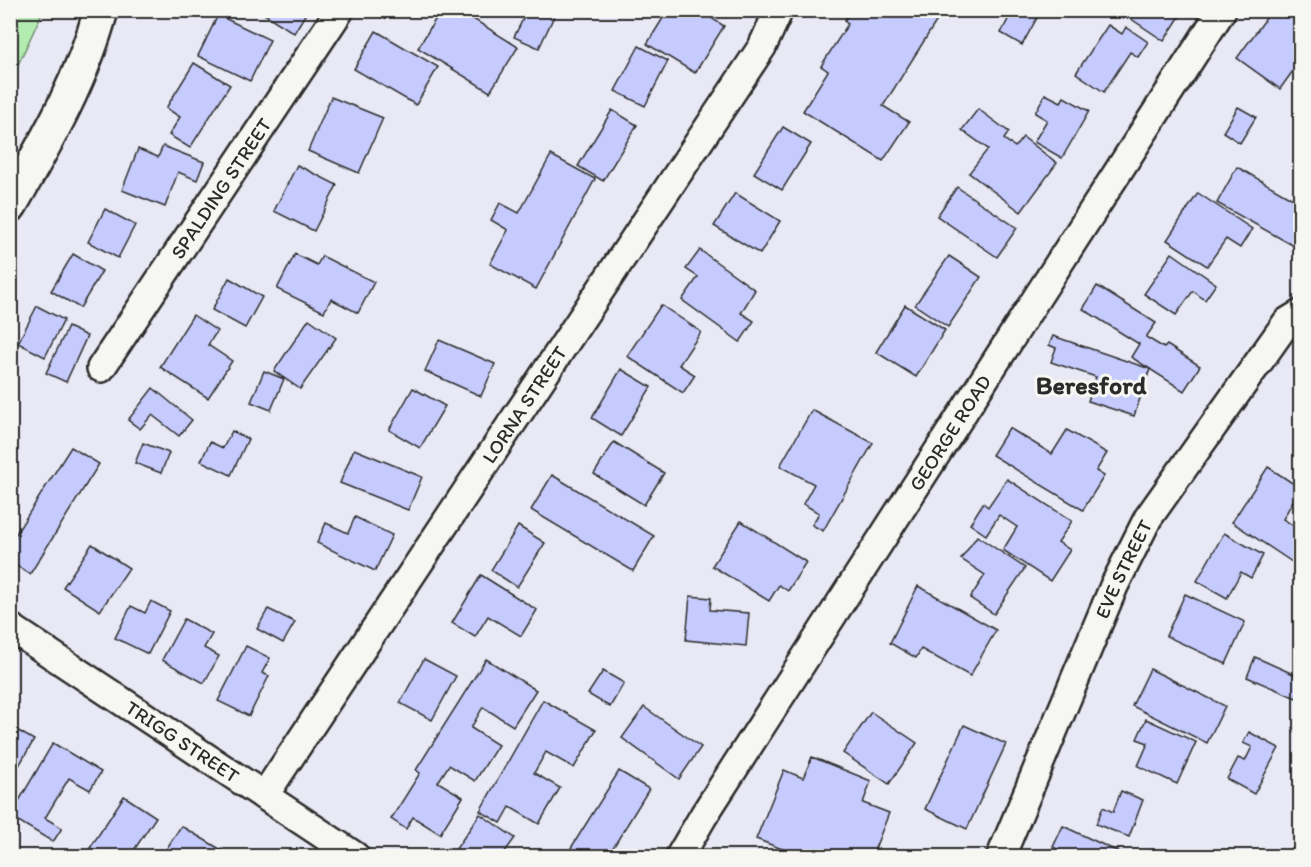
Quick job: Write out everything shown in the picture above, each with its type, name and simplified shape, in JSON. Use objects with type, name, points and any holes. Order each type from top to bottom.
[{"type":"highway","points":[[10,205],[62,114],[93,40],[101,10]]},
{"type":"street","name":"SPALDING STREET","points":[[101,368],[340,10]]},
{"type":"street","name":"LORNA STREET","points":[[264,796],[762,47],[779,10]]},
{"type":"street","name":"GEORGE ROAD","points":[[680,856],[704,815],[1222,10]]},
{"type":"street","name":"EVE STREET","points":[[1001,856],[1114,586],[1148,519],[1287,322],[1300,314]]},
{"type":"street","name":"TRIGG STREET","points":[[10,627],[355,856]]},
{"type":"green space","points":[[10,11],[43,11],[11,80]]},
{"type":"building","points":[[258,10],[308,10],[294,33]]},
{"type":"building","points":[[430,10],[459,10],[518,47],[490,92],[418,48],[438,15]]},
{"type":"building","points":[[514,10],[557,10],[539,48],[514,37],[524,17]]},
{"type":"building","points":[[668,10],[699,10],[724,26],[695,73],[647,44]]},
{"type":"building","points":[[851,10],[936,10],[941,14],[883,106],[909,122],[883,161],[803,111],[828,71],[821,66],[848,24],[844,21]]},
{"type":"building","points":[[1013,10],[1027,10],[1038,16],[1022,45],[1001,33]]},
{"type":"building","points":[[1118,10],[1184,10],[1164,41]]},
{"type":"building","points":[[1272,10],[1285,10],[1300,22],[1300,61],[1280,89],[1237,58]]},
{"type":"building","points":[[218,15],[270,40],[250,81],[198,56]]},
{"type":"building","points":[[1108,25],[1122,34],[1126,27],[1148,42],[1138,57],[1130,52],[1104,92],[1076,73]]},
{"type":"building","points":[[376,31],[438,67],[416,105],[354,69]]},
{"type":"building","points":[[639,46],[668,61],[645,106],[615,91]]},
{"type":"building","points":[[194,63],[230,85],[190,148],[169,135],[180,117],[166,108]]},
{"type":"building","points":[[1045,94],[1061,102],[1064,97],[1089,111],[1062,158],[1034,142],[1047,120],[1035,113]]},
{"type":"building","points":[[331,97],[383,118],[359,173],[308,151]]},
{"type":"building","points":[[1238,107],[1256,117],[1240,143],[1223,132]]},
{"type":"building","points":[[978,109],[1009,132],[1004,139],[1015,147],[1023,137],[1057,163],[1021,212],[969,173],[988,149],[962,130]]},
{"type":"building","points":[[612,110],[637,125],[603,181],[578,166]]},
{"type":"building","points":[[783,127],[811,144],[782,190],[754,173]]},
{"type":"building","points":[[163,146],[204,162],[197,180],[178,172],[165,207],[122,190],[138,149],[158,157]]},
{"type":"building","points":[[551,155],[595,179],[536,289],[490,264],[508,230],[491,220],[500,203],[519,213]]},
{"type":"building","points":[[297,165],[337,185],[314,231],[274,211]]},
{"type":"building","points":[[1237,167],[1300,203],[1300,235],[1294,246],[1217,203]]},
{"type":"building","points":[[957,187],[1017,228],[997,257],[937,216]]},
{"type":"building","points":[[735,193],[780,221],[760,254],[714,226]]},
{"type":"building","points":[[1198,193],[1252,229],[1240,248],[1226,239],[1207,266],[1167,240]]},
{"type":"building","points":[[105,209],[135,225],[118,258],[88,242]]},
{"type":"building","points":[[700,250],[755,290],[741,313],[754,321],[740,342],[682,300],[698,277],[686,269]]},
{"type":"building","points":[[1172,253],[1216,284],[1205,300],[1193,291],[1176,315],[1144,294]]},
{"type":"building","points":[[73,254],[102,271],[80,308],[51,291]]},
{"type":"building","points":[[295,254],[317,265],[322,256],[374,282],[358,313],[331,299],[324,312],[277,289]]},
{"type":"building","points":[[949,256],[981,277],[948,327],[915,305]]},
{"type":"building","points":[[229,278],[262,297],[245,328],[212,310]]},
{"type":"building","points":[[1097,286],[1156,323],[1146,337],[1164,348],[1167,345],[1200,366],[1184,391],[1131,357],[1139,344],[1083,309]]},
{"type":"building","points":[[661,305],[701,332],[679,365],[695,375],[683,393],[627,356]]},
{"type":"building","points":[[905,305],[945,330],[916,377],[876,352]]},
{"type":"building","points":[[37,306],[64,320],[45,357],[18,343]]},
{"type":"building","points":[[193,315],[217,331],[208,345],[232,361],[208,398],[160,367]]},
{"type":"building","points":[[309,319],[336,338],[300,389],[274,371]]},
{"type":"building","points":[[68,327],[87,336],[66,382],[46,373]]},
{"type":"building","points":[[1053,336],[1150,369],[1134,416],[1088,401],[1096,377],[1051,362],[1056,348],[1049,345]]},
{"type":"building","points":[[439,340],[495,364],[481,396],[425,371]]},
{"type":"building","points":[[621,369],[651,387],[621,436],[592,418]]},
{"type":"building","points":[[264,371],[284,379],[271,410],[251,402]]},
{"type":"building","points":[[153,388],[192,420],[179,436],[152,415],[140,429],[128,420]]},
{"type":"building","points":[[413,388],[445,406],[420,448],[389,430]]},
{"type":"building","points":[[812,410],[873,443],[823,531],[812,525],[819,513],[803,504],[814,484],[780,466]]},
{"type":"building","points":[[1009,428],[1052,454],[1067,430],[1107,453],[1096,471],[1104,476],[1083,510],[992,455]]},
{"type":"building","points":[[232,431],[248,439],[231,475],[201,461],[210,442],[223,448]]},
{"type":"building","points":[[614,442],[664,473],[644,505],[594,474]]},
{"type":"building","points":[[143,443],[169,453],[161,473],[135,463]]},
{"type":"building","points":[[71,447],[99,464],[30,574],[10,562],[10,543]]},
{"type":"building","points":[[354,449],[422,477],[408,510],[340,483]]},
{"type":"building","points":[[1268,467],[1300,488],[1283,519],[1300,530],[1300,555],[1295,564],[1232,522]]},
{"type":"building","points":[[552,475],[654,536],[633,571],[531,510]]},
{"type":"building","points":[[1007,479],[1072,521],[1058,542],[1070,550],[1050,581],[1003,550],[1017,527],[999,515],[986,535],[970,524],[983,503],[988,507]]},
{"type":"building","points":[[355,517],[392,535],[375,571],[317,543],[326,523],[348,533]]},
{"type":"building","points":[[741,521],[806,562],[788,591],[779,585],[769,601],[712,566]]},
{"type":"building","points":[[518,526],[545,543],[517,587],[491,570]]},
{"type":"building","points":[[1224,533],[1263,555],[1251,578],[1241,572],[1227,598],[1197,581]]},
{"type":"building","points":[[977,536],[1025,568],[994,614],[970,598],[985,575],[961,559]]},
{"type":"building","points":[[92,544],[129,568],[100,611],[63,587]]},
{"type":"building","points":[[481,575],[537,610],[521,636],[488,616],[475,637],[452,623]]},
{"type":"building","points":[[918,586],[996,630],[970,676],[921,649],[916,658],[890,643]]},
{"type":"building","points":[[1185,594],[1245,622],[1226,664],[1166,636]]},
{"type":"building","points":[[690,596],[711,598],[710,610],[749,613],[746,646],[686,640]]},
{"type":"building","points":[[151,601],[170,611],[148,654],[115,638],[131,606],[145,613]]},
{"type":"building","points":[[268,609],[295,622],[283,643],[257,629]]},
{"type":"building","points":[[184,619],[212,634],[204,648],[219,656],[204,683],[162,660]]},
{"type":"building","points":[[246,646],[270,658],[262,673],[269,676],[249,716],[218,701]]},
{"type":"building","points":[[1255,657],[1300,677],[1300,688],[1296,698],[1247,677]]},
{"type":"building","points":[[424,659],[456,676],[432,720],[400,703]]},
{"type":"building","points":[[486,659],[536,690],[513,726],[483,707],[471,728],[498,745],[475,781],[449,765],[438,782],[463,797],[440,834],[413,817],[406,829],[391,819],[420,773],[416,770]]},
{"type":"building","points":[[1150,669],[1225,706],[1207,743],[1132,706]]},
{"type":"building","points":[[603,671],[624,683],[610,707],[588,694]]},
{"type":"building","points":[[543,700],[596,730],[574,768],[546,752],[534,773],[560,788],[539,824],[510,807],[501,823],[480,811]]},
{"type":"building","points":[[644,707],[701,747],[679,779],[622,738]]},
{"type":"building","points":[[871,712],[917,743],[889,784],[843,753]]},
{"type":"building","points":[[1146,719],[1196,742],[1177,784],[1138,766],[1148,743],[1137,739]]},
{"type":"building","points":[[964,725],[1006,744],[967,829],[925,809]]},
{"type":"building","points":[[10,726],[34,740],[14,774],[10,772]]},
{"type":"building","points":[[1249,732],[1279,748],[1254,794],[1227,779],[1238,758],[1245,761],[1252,747],[1243,743]]},
{"type":"building","points":[[53,743],[101,772],[90,790],[69,778],[45,818],[62,828],[53,842],[10,816]]},
{"type":"building","points":[[812,757],[871,781],[863,803],[889,813],[872,856],[867,854],[866,856],[794,856],[795,854],[756,839],[784,770],[803,778]]},
{"type":"building","points":[[619,771],[649,789],[608,856],[566,856]]},
{"type":"building","points":[[1121,791],[1143,800],[1129,837],[1096,824],[1103,807],[1113,812]]},
{"type":"building","points":[[124,796],[156,817],[130,856],[104,856],[90,848]]},
{"type":"building","points":[[480,814],[515,838],[502,856],[451,856]]},
{"type":"building","points":[[181,826],[230,855],[162,856]]},
{"type":"building","points":[[1063,826],[1127,856],[1071,856],[1053,847]]},
{"type":"district","name":"Beresford","points":[[1091,385]]}]
